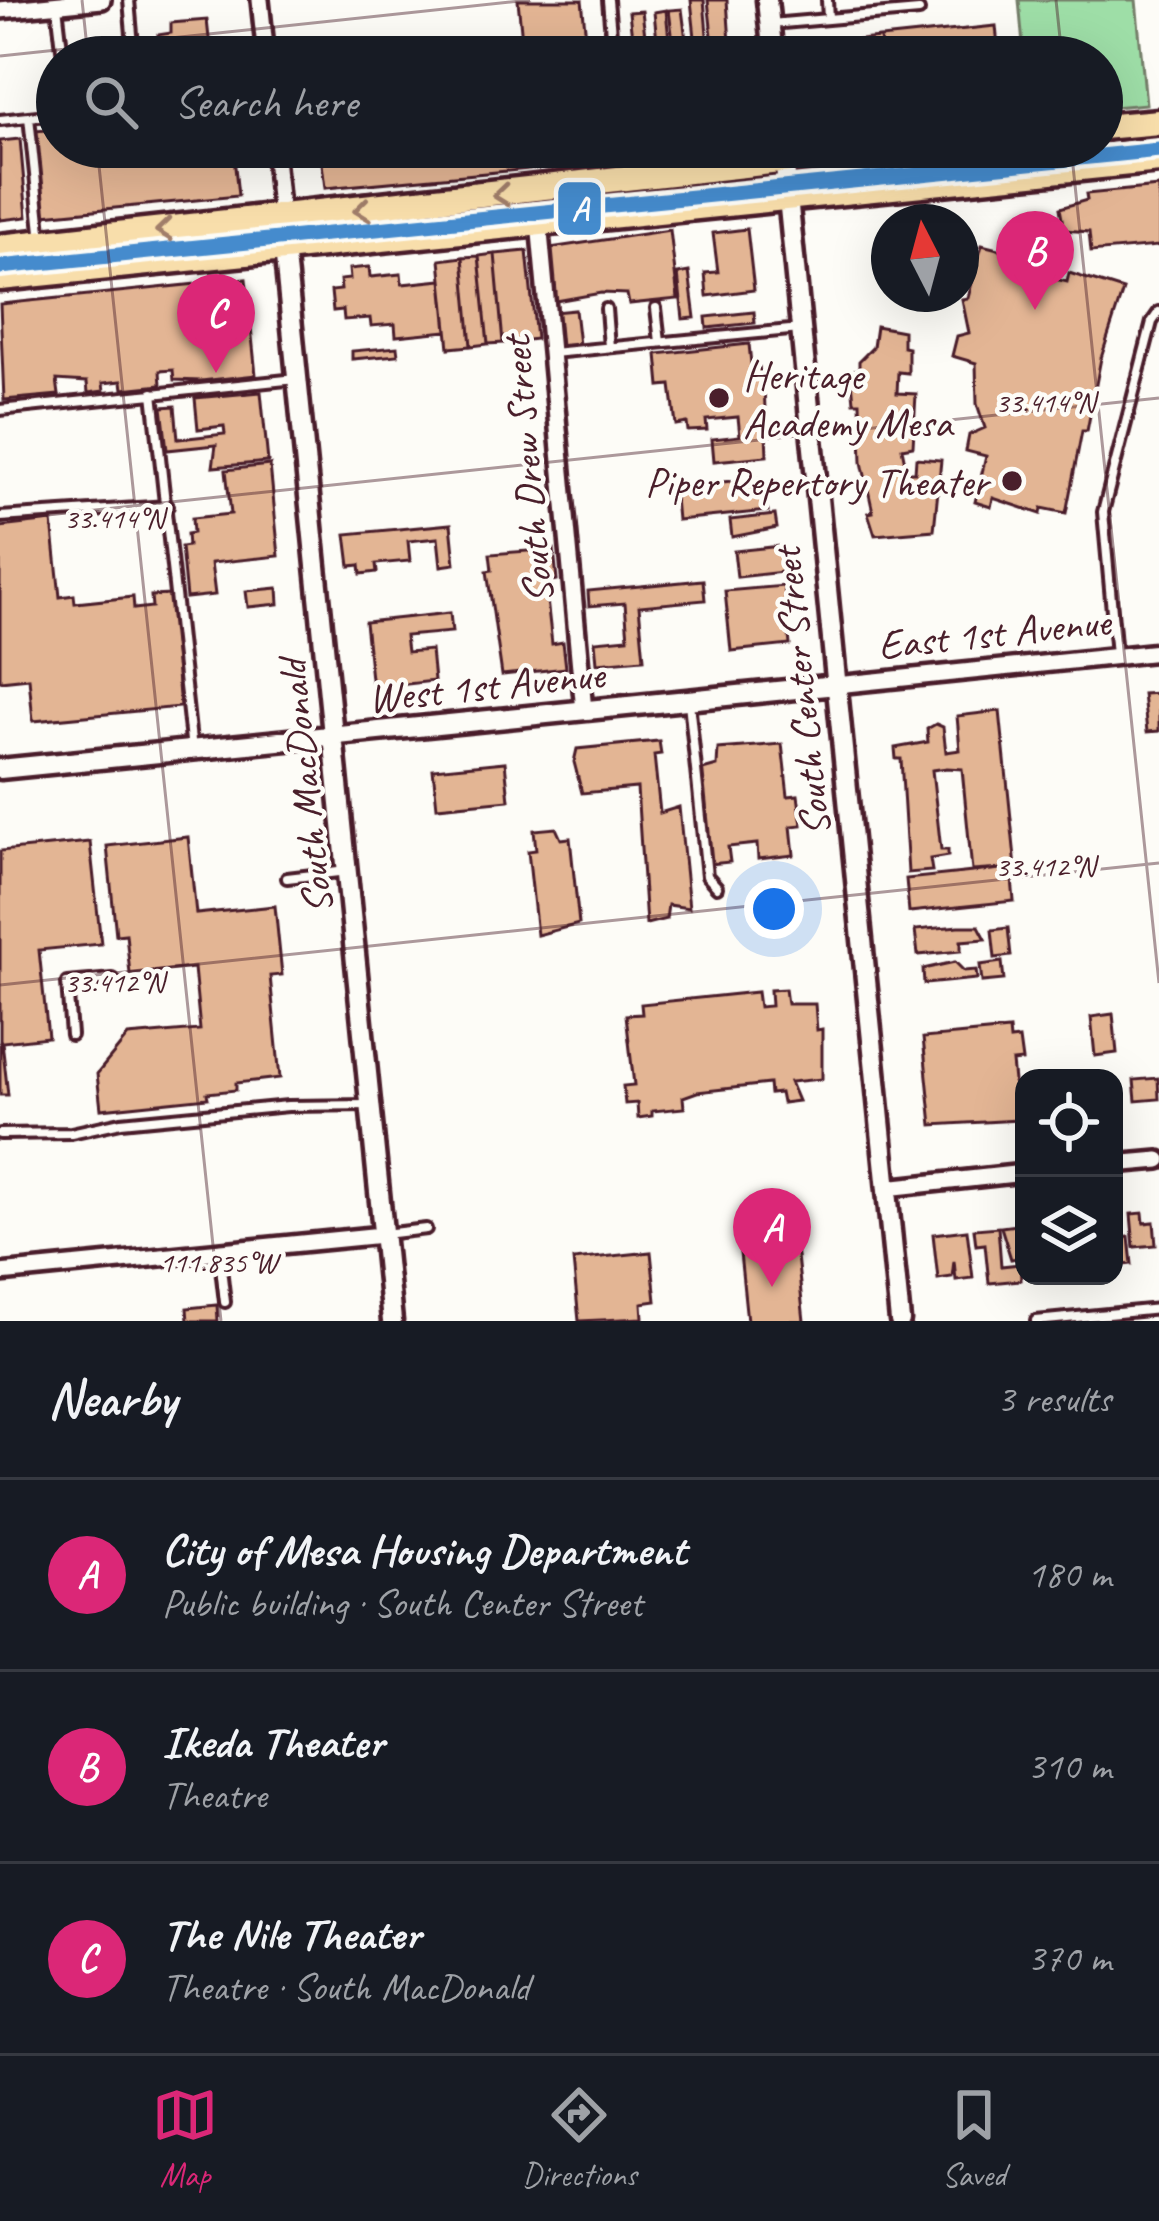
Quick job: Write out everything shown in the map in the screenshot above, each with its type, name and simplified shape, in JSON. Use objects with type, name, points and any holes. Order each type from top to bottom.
[{"type":"main road","points":[[1123,125],[1159,122]]},
{"type":"main road","points":[[1123,164],[1159,160]]},
{"type":"main road","points":[[0,247],[281,218],[668,168]]},
{"type":"main road","points":[[0,278],[1083,168]]},
{"type":"street","points":[[0,10],[97,0]]},
{"type":"street","points":[[260,0],[264,36]]},
{"type":"street","points":[[767,0],[770,36]]},
{"type":"street","points":[[276,168],[281,218]]},
{"type":"street","name":"South Center Street","points":[[785,168],[900,1321]]},
{"type":"street","name":"South MacDonald","points":[[281,218],[392,1321]]},
{"type":"street","name":"South Drew Street","points":[[539,222],[584,711]]},
{"type":"street","name":"East 1st Avenue","points":[[836,685],[1159,652]]},
{"type":"street","name":"West 1st Avenue","points":[[0,769],[836,685]]},
{"type":"street","points":[[1123,1163],[1159,1160]]},
{"type":"street","points":[[886,1188],[1015,1174]]},
{"type":"street","points":[[0,1273],[382,1234]]},
{"type":"lane","points":[[129,0],[132,36]]},
{"type":"lane","points":[[608,0],[611,36]]},
{"type":"lane","points":[[827,0],[828,19]]},
{"type":"lane","points":[[870,0],[871,15]]},
{"type":"lane","points":[[45,3],[56,36]]},
{"type":"lane","points":[[786,36],[828,19],[919,11]]},
{"type":"lane","points":[[0,120],[36,116]]},
{"type":"lane","points":[[29,117],[42,242]]},
{"type":"lane","points":[[606,308],[609,347]]},
{"type":"lane","points":[[656,308],[660,342]]},
{"type":"lane","points":[[1116,656],[1102,512],[1159,312]]},
{"type":"lane","points":[[551,352],[801,328]]},
{"type":"lane","points":[[0,410],[298,379]]},
{"type":"lane","points":[[153,393],[192,750]]},
{"type":"lane","points":[[0,517],[168,506]]},
{"type":"lane","points":[[689,700],[707,876],[717,887]]},
{"type":"lane","points":[[287,878],[349,871]]},
{"type":"lane","points":[[71,1035],[68,983],[113,979]]},
{"type":"lane","points":[[0,1134],[56,1134],[122,1122],[288,1106],[370,1105]]},
{"type":"lane","points":[[382,1234],[426,1229]]},
{"type":"lane","points":[[219,1251],[225,1302]]},
{"type":"lane","points":[[1036,1321],[1159,1309]]},
{"type":"green space","points":[[1019,0],[1136,0],[1146,104],[1123,106],[1123,36],[1022,36]]},
{"type":"building","points":[[518,0],[582,0],[586,36],[522,36]]},
{"type":"building","points":[[691,0],[704,0],[707,36],[695,36]]},
{"type":"building","points":[[708,0],[727,0],[730,36],[712,36]]},
{"type":"building","points":[[682,9],[685,36],[672,36],[669,10]]},
{"type":"building","points":[[666,10],[669,36],[656,36],[654,12]]},
{"type":"building","points":[[642,11],[645,36],[632,36],[629,12]]},
{"type":"building","points":[[207,20],[209,36],[158,36],[171,33],[171,23]]},
{"type":"building","points":[[996,26],[997,36],[899,36]]},
{"type":"building","points":[[20,139],[27,217],[0,220],[0,141]]},
{"type":"building","points":[[39,168],[235,168],[238,196],[43,215]]},
{"type":"building","points":[[323,168],[540,168],[325,188]]},
{"type":"building","points":[[1159,187],[1159,246],[1091,252],[1089,232],[1064,230],[1060,208],[1087,200],[1086,194]]},
{"type":"building","points":[[747,229],[754,290],[707,296],[705,273],[718,272],[713,233]]},
{"type":"building","points":[[670,230],[678,299],[629,304],[627,294],[601,293],[556,301],[550,248]]},
{"type":"building","points":[[982,245],[1026,256],[1023,271],[1067,282],[1069,273],[1123,290],[1101,358],[1087,431],[1082,431],[1066,513],[1042,508],[1041,514],[993,498],[991,507],[975,502],[986,456],[966,451],[969,435],[985,428],[977,404],[976,363],[952,356],[957,336],[969,333],[965,312],[979,312]]},
{"type":"building","points":[[527,251],[536,339],[503,343],[495,254]]},
{"type":"building","points":[[495,254],[503,343],[488,344],[479,256]]},
{"type":"building","points":[[479,256],[488,344],[471,346],[463,257]]},
{"type":"building","points":[[463,257],[471,346],[449,348],[440,260]]},
{"type":"building","points":[[369,267],[370,277],[401,274],[402,284],[442,280],[447,331],[396,336],[395,324],[371,326],[370,318],[344,320],[343,310],[333,311],[331,291],[341,290],[340,280],[350,279],[349,269]]},
{"type":"building","points":[[689,272],[695,318],[683,319],[678,274]]},
{"type":"building","points":[[246,279],[256,375],[174,380],[173,370],[160,371],[161,385],[123,389],[122,381],[103,383],[104,391],[88,393],[87,382],[57,380],[59,395],[4,400],[0,304]]},
{"type":"building","points":[[575,310],[579,345],[557,347],[553,312]]},
{"type":"building","points":[[754,312],[755,323],[707,328],[706,317]]},
{"type":"building","points":[[876,326],[903,331],[903,347],[908,348],[908,373],[898,372],[897,393],[916,394],[913,446],[902,448],[907,472],[915,472],[916,458],[941,460],[934,530],[875,535],[868,513],[873,512],[862,462],[860,402],[854,402],[851,370],[859,370],[859,361],[873,347]]},
{"type":"building","name":"Heritage Academy Mesa","points":[[749,344],[751,364],[758,363],[764,386],[767,456],[714,461],[712,439],[740,436],[738,417],[706,420],[707,430],[688,431],[687,423],[676,425],[671,385],[660,386],[657,354]]},
{"type":"building","points":[[397,347],[398,355],[352,359],[352,351]]},
{"type":"building","points":[[261,392],[268,462],[213,467],[216,445],[167,450],[162,407],[175,406],[178,439],[225,434],[224,426],[198,429],[195,398]]},
{"type":"building","points":[[270,465],[279,556],[211,563],[215,595],[186,598],[181,547],[188,546],[187,534],[193,533],[192,518],[231,514],[226,470]]},
{"type":"building","name":"Heritage Academy Mesa","points":[[761,478],[768,511],[677,520],[674,487]]},
{"type":"building","points":[[775,515],[777,528],[732,537],[730,520]]},
{"type":"building","points":[[52,521],[60,597],[74,595],[75,603],[133,597],[134,609],[152,607],[151,596],[170,595],[180,707],[33,721],[29,678],[0,681],[0,527]]},
{"type":"building","points":[[451,524],[455,564],[441,566],[438,538],[408,541],[410,561],[376,564],[377,572],[361,574],[360,565],[350,566],[346,534]]},
{"type":"building","points":[[781,546],[783,572],[737,577],[734,551]]},
{"type":"building","points":[[554,549],[557,580],[545,582],[552,644],[563,642],[566,668],[502,675],[487,571],[492,570],[490,554]]},
{"type":"building","points":[[703,580],[705,600],[639,606],[644,659],[597,663],[595,641],[628,638],[625,603],[589,606],[588,591]]},
{"type":"building","points":[[784,586],[790,645],[731,651],[725,591]]},
{"type":"building","points":[[278,588],[279,604],[248,607],[246,591]]},
{"type":"building","points":[[450,613],[452,632],[405,636],[407,652],[431,650],[434,681],[372,688],[365,622]]},
{"type":"building","points":[[1159,693],[1159,731],[1147,732],[1143,694]]},
{"type":"building","points":[[1000,711],[1016,868],[972,871],[962,769],[947,768],[932,770],[941,850],[948,850],[948,856],[930,859],[932,871],[908,873],[901,759],[896,759],[895,748],[928,742],[927,729],[936,724],[943,727],[946,752],[960,750],[957,716]]},
{"type":"building","points":[[659,741],[661,754],[654,755],[660,813],[679,807],[689,908],[668,905],[666,919],[646,924],[637,788],[582,793],[574,762],[577,749]]},
{"type":"building","points":[[782,744],[788,796],[798,795],[802,825],[791,826],[794,855],[758,859],[757,844],[728,847],[730,862],[709,864],[699,771],[717,766],[718,749]]},
{"type":"building","points":[[505,762],[509,800],[437,807],[433,769]]},
{"type":"building","points":[[556,828],[561,839],[570,838],[579,924],[537,935],[528,851],[536,850],[534,830]]},
{"type":"building","points":[[188,837],[196,914],[275,906],[282,975],[270,976],[280,1078],[236,1083],[236,1090],[207,1093],[208,1098],[101,1109],[97,1074],[128,1036],[200,1030],[194,968],[130,974],[126,934],[116,935],[107,846]]},
{"type":"building","points":[[90,842],[101,944],[39,950],[48,1037],[2,1042],[8,1095],[0,1095],[0,851]]},
{"type":"building","points":[[1011,868],[1014,901],[909,912],[906,879]]},
{"type":"building","points":[[979,926],[986,939],[961,941],[961,951],[918,955],[915,930]]},
{"type":"building","points":[[1008,928],[1011,956],[995,958],[992,930]]},
{"type":"building","points":[[955,962],[964,971],[976,970],[977,979],[924,984],[923,969]]},
{"type":"building","points":[[1002,962],[1004,980],[982,982],[980,965]]},
{"type":"building","points":[[785,989],[787,1004],[815,1004],[817,1030],[822,1029],[822,1079],[790,1082],[798,1101],[782,1103],[780,1093],[770,1094],[769,1084],[697,1092],[683,1097],[684,1108],[652,1111],[652,1116],[638,1118],[637,1103],[625,1104],[623,1086],[634,1085],[626,1015],[642,1014],[641,1004],[757,992],[759,1007],[771,1006],[770,990]]},
{"type":"building","points":[[1113,1014],[1117,1053],[1095,1056],[1091,1017]]},
{"type":"building","points":[[1009,1030],[1010,1040],[1019,1039],[1022,1061],[1012,1062],[1015,1120],[932,1125],[923,1038]]},
{"type":"building","points":[[1158,1078],[1159,1099],[1136,1101],[1134,1080]]},
{"type":"building","points":[[1143,1213],[1144,1223],[1154,1222],[1156,1245],[1134,1247],[1131,1214]]},
{"type":"building","points":[[1015,1225],[1015,1258],[1011,1259],[1001,1227]]},
{"type":"building","points":[[998,1227],[1001,1266],[1015,1265],[1015,1281],[989,1283],[985,1244],[976,1245],[974,1229]]},
{"type":"building","points":[[967,1230],[973,1278],[956,1280],[954,1261],[952,1277],[938,1279],[933,1234]]},
{"type":"building","points":[[1129,1237],[1132,1264],[1123,1265],[1123,1238]]},
{"type":"building","points":[[796,1247],[804,1321],[747,1321],[740,1253]]},
{"type":"building","points":[[651,1252],[656,1301],[642,1303],[643,1318],[579,1321],[573,1260]]},
{"type":"building","points":[[217,1305],[218,1321],[188,1321],[187,1308]]},
{"type":"transit line","name":"A","points":[[1123,154],[1159,150]]},
{"type":"transit line","name":"A","points":[[0,267],[981,168]]},
{"type":"place","name":"Ikeda Theater","points":[[1035,310]]},
{"type":"place","name":"The Nile Theater","points":[[216,373]]},
{"type":"place","name":"Heritage Academy Mesa","points":[[719,398]]},
{"type":"place","name":"Piper Repertory Theater","points":[[1012,481]]},
{"type":"place","name":"City of Mesa Housing Department","points":[[772,1287]]}]
